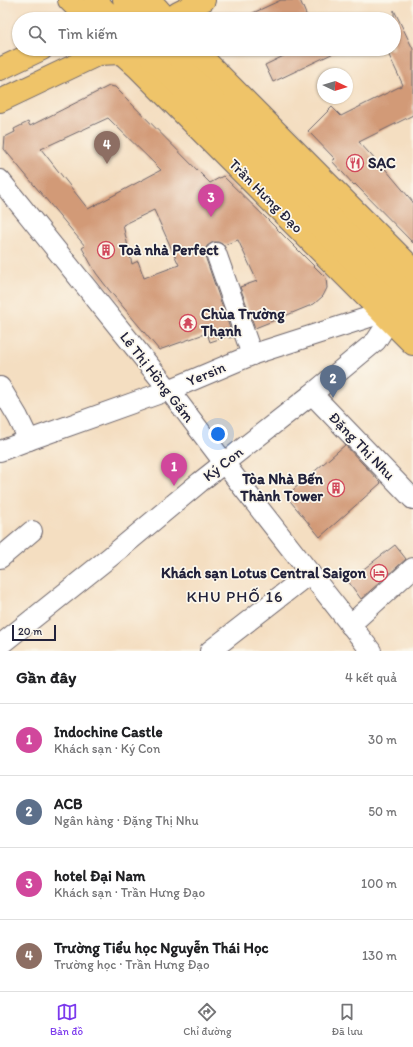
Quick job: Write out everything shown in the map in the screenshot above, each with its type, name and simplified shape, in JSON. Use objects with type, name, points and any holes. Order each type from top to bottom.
[{"type":"main road","points":[[69,0],[81,12]]},
{"type":"main road","points":[[96,0],[124,12]]},
{"type":"main road","points":[[150,0],[161,12]]},
{"type":"main road","points":[[0,69],[27,56]]},
{"type":"main road","points":[[0,101],[95,56]]},
{"type":"main road","name":"Trần Hưng Đạo","points":[[128,56],[137,67],[201,93]]},
{"type":"main road","name":"Trần Hưng Đạo","points":[[152,56],[201,93],[341,235],[401,309],[413,344]]},
{"type":"main road","name":"Trần Hưng Đạo","points":[[176,56],[201,93],[341,235],[413,269]]},
{"type":"main road","name":"Trần Hưng Đạo","points":[[195,56],[201,93]]},
{"type":"street","name":"Lê Thị Hồng Gấm","points":[[0,180],[168,390],[368,650]]},
{"type":"street","points":[[216,253],[252,354]]},
{"type":"street","name":"Yersin","points":[[0,451],[168,390],[252,354],[401,309]]},
{"type":"street","name":"Ký Con","points":[[0,645],[376,341],[401,309]]},
{"type":"street","points":[[0,390],[18,417],[29,440]]},
{"type":"street","name":"Ðặng Thị Nhu","points":[[312,394],[413,498]]},
{"type":"street","points":[[0,558],[32,531]]},
{"type":"street","points":[[350,625],[413,568]]},
{"type":"street","points":[[210,651],[310,573]]},
{"type":"building","points":[[281,0],[300,0],[305,12],[255,12]]},
{"type":"building","points":[[401,24],[413,49],[413,115],[359,142],[380,165],[381,164],[413,202],[413,243],[355,184],[354,185],[332,161],[335,159],[308,131],[332,107],[341,116],[403,85],[389,56],[401,56]]},
{"type":"building","points":[[284,56],[327,56],[273,82],[265,65]]},
{"type":"building","points":[[109,86],[115,87],[210,183],[223,176],[326,278],[327,288],[323,296],[314,304],[255,328],[240,287],[257,281],[238,240],[224,245],[218,242],[213,242],[207,246],[205,256],[233,337],[229,338],[228,336],[210,342],[207,333],[159,350],[96,273],[82,248],[85,246],[4,149],[5,137],[15,132],[14,129],[28,122],[30,126]],"holes":[[[108,118],[161,170],[88,209],[41,149]],[[154,210],[179,265],[144,278],[138,261],[132,264],[123,225]]]},
{"type":"building","name":"Tòa Nhà Bến Thành Tower","points":[[345,445],[381,483],[320,537],[286,496]]},
{"type":"building","name":"Khách sạn Lotus Central Saigon","points":[[395,545],[406,559],[361,599],[348,581]]},
{"type":"place","name":"SẠC","points":[[355,163]]},
{"type":"place","name":"Trường Tiểu học Nguyễn Thái Học","points":[[107,164]]},
{"type":"place","name":"hotel Đại Nam","points":[[211,217]]},
{"type":"place","name":"Toà nhà Perfect","points":[[106,250]]},
{"type":"place","name":"Chùa Trường Thạnh","points":[[188,323]]},
{"type":"place","name":"ACB","points":[[333,398]]},
{"type":"place","name":"Indochine Castle","points":[[174,486]]},
{"type":"place","name":"Tòa Nhà Bến Thành Tower","points":[[336,488]]},
{"type":"place","name":"Khách sạn Lotus Central Saigon","points":[[379,573]]},
{"type":"district","name":"KHU PHỐ 16","points":[[235,596]]}]
